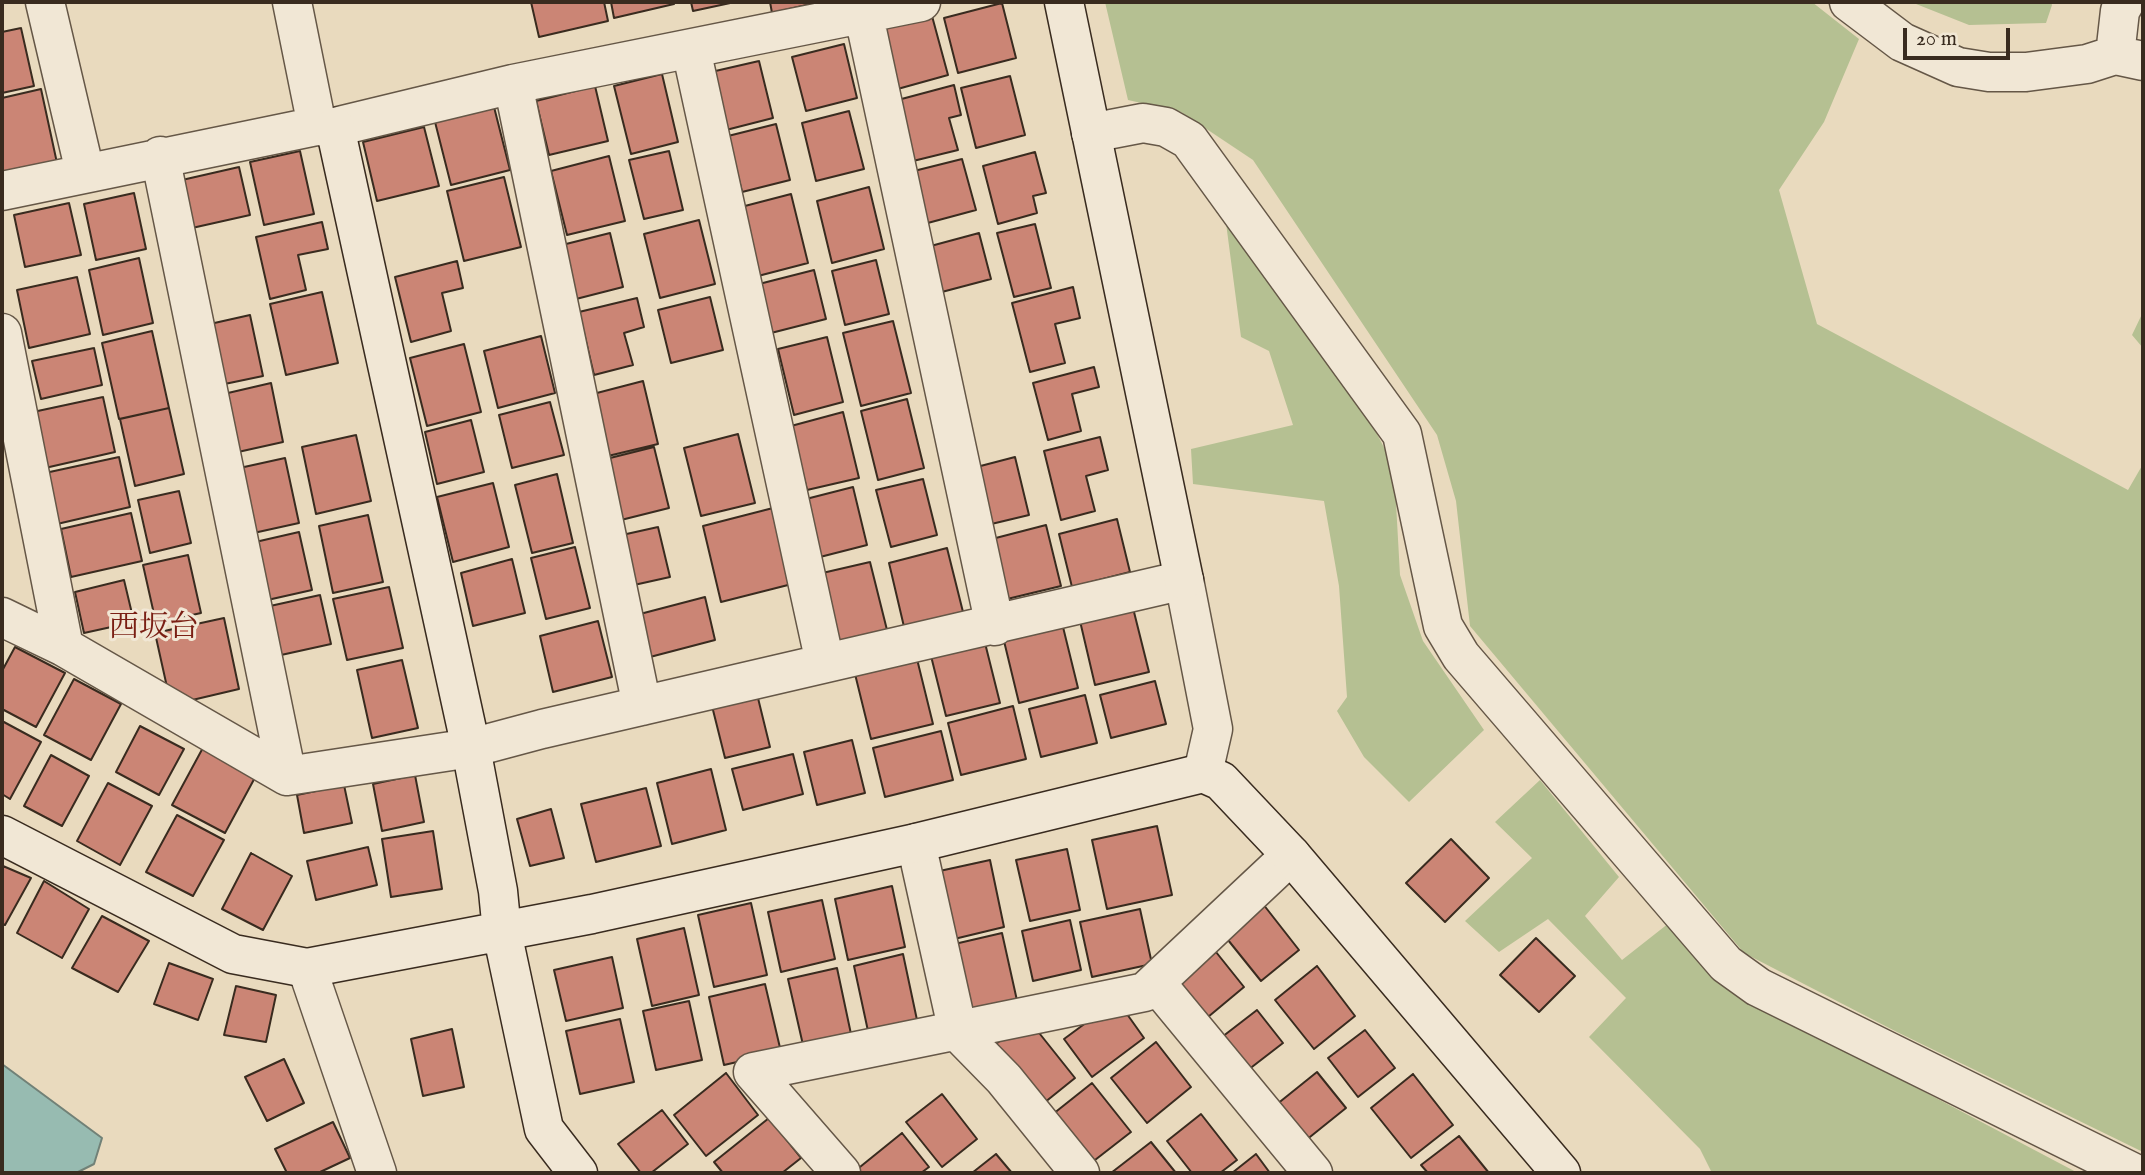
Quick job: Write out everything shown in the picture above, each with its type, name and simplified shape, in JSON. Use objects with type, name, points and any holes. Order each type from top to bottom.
[{"type":"street","points":[[45,2],[85,172]]},
{"type":"street","points":[[292,2],[326,127],[471,748],[498,891],[502,932],[544,1129],[578,1173]]},
{"type":"street","points":[[2,191],[160,156],[326,127],[513,84],[691,49],[862,8],[921,2]]},
{"type":"street","points":[[1064,2],[1213,729],[1203,773]]},
{"type":"street","points":[[1849,2],[1902,42],[1958,67],[1989,72],[2026,72],[2129,58],[2120,11],[2125,2]]},
{"type":"street","points":[[862,8],[995,626]]},
{"type":"street","points":[[691,49],[825,663]]},
{"type":"street","points":[[513,84],[642,706]]},
{"type":"street","points":[[1091,133],[1143,123],[1166,127],[1189,140],[1402,435],[1443,626],[1461,656],[1726,964],[1769,992],[2134,1173]]},
{"type":"street","points":[[160,156],[287,776]]},
{"type":"street","points":[[2,333],[64,647]]},
{"type":"street","points":[[2,617],[64,647],[287,776],[471,748],[1184,580]]},
{"type":"street","points":[[2,835],[233,954],[307,968],[502,932],[916,843],[1203,773],[1221,781],[1291,855],[1561,1173]]},
{"type":"street","points":[[916,843],[958,1032],[1004,1079],[1080,1173]]},
{"type":"street","points":[[841,1173],[753,1072],[1145,992],[1291,855]]},
{"type":"street","points":[[307,968],[377,1173]]},
{"type":"street","points":[[1156,983],[1313,1173]]},
{"type":"green space","points":[[1105,2],[1812,2],[1859,39],[1824,122],[1779,190],[1817,324],[2128,490],[2143,464],[2143,1152],[1895,1031],[1744,953],[1470,626],[1456,501],[1437,435],[1253,160],[1181,112],[1128,100]]},
{"type":"green space","points":[[1911,2],[2051,2],[2052,5],[2046,23],[1969,25]]},
{"type":"green space","points":[[1226,223],[1376,432],[1394,467],[1400,575],[1423,641],[1484,730],[1409,802],[1364,757],[1337,711],[1347,697],[1339,586],[1324,501],[1193,484],[1191,449],[1293,425],[1269,351],[1241,337]]},
{"type":"green space","points":[[2143,312],[2143,348],[2132,335]]},
{"type":"green space","points":[[1540,780],[1619,877],[1585,916],[1622,960],[1669,923],[1758,1004],[2078,1173],[1712,1173],[1700,1149],[1589,1037],[1626,998],[1548,919],[1499,952],[1465,921],[1532,858],[1495,822]]},
{"type":"water","points":[[2,1064],[102,1138],[94,1164],[76,1173],[2,1173]]},
{"type":"building","points":[[531,2],[604,2],[608,21],[539,37]]},
{"type":"building","points":[[611,2],[674,2],[674,4],[614,18]]},
{"type":"building","points":[[691,2],[735,2],[693,11]]},
{"type":"building","points":[[770,2],[820,2],[772,13]]},
{"type":"building","points":[[1002,3],[1016,58],[958,73],[944,18]]},
{"type":"building","points":[[932,16],[948,75],[894,90],[879,30]]},
{"type":"building","points":[[21,28],[34,86],[2,93],[2,32]]},
{"type":"building","points":[[844,44],[857,98],[806,111],[792,57]]},
{"type":"building","points":[[759,61],[773,118],[726,130],[711,72]]},
{"type":"building","points":[[662,74],[678,142],[631,154],[614,86]]},
{"type":"building","points":[[1010,76],[1025,135],[976,148],[961,88]]},
{"type":"building","points":[[954,85],[961,115],[949,118],[958,150],[909,162],[894,101]]},
{"type":"building","points":[[595,86],[608,141],[549,155],[536,101]]},
{"type":"building","points":[[41,89],[57,163],[2,175],[2,98]]},
{"type":"building","points":[[493,103],[510,170],[451,185],[434,118]]},
{"type":"building","points":[[849,111],[864,169],[816,181],[802,123]]},
{"type":"building","points":[[776,124],[790,180],[742,192],[728,136]]},
{"type":"building","points":[[424,127],[439,186],[377,201],[363,142]]},
{"type":"building","points":[[300,151],[314,214],[264,225],[250,162]]},
{"type":"building","points":[[669,151],[683,210],[644,219],[629,160]]},
{"type":"building","points":[[1035,152],[1046,193],[1033,196],[1037,213],[998,224],[983,166]]},
{"type":"building","points":[[609,156],[625,221],[567,235],[551,171]]},
{"type":"building","points":[[962,159],[976,210],[924,224],[910,172]]},
{"type":"building","points":[[239,167],[250,215],[192,228],[182,180]]},
{"type":"building","points":[[504,177],[521,247],[464,261],[447,191]]},
{"type":"building","points":[[869,187],[884,249],[832,263],[817,201]]},
{"type":"building","points":[[134,193],[146,249],[96,260],[84,204]]},
{"type":"building","points":[[791,194],[808,263],[758,276],[741,207]]},
{"type":"building","points":[[69,203],[81,255],[25,267],[14,215]]},
{"type":"building","points":[[699,220],[715,284],[660,298],[644,234]]},
{"type":"building","points":[[322,222],[328,249],[298,255],[306,290],[270,299],[256,237]]},
{"type":"building","points":[[1035,224],[1051,288],[1014,297],[997,233]]},
{"type":"building","points":[[610,233],[623,287],[576,299],[562,245]]},
{"type":"building","points":[[979,233],[991,279],[938,293],[927,247]]},
{"type":"building","points":[[139,258],[153,323],[103,335],[89,270]]},
{"type":"building","points":[[876,260],[889,314],[845,325],[832,271]]},
{"type":"building","points":[[457,261],[463,288],[442,293],[451,331],[411,342],[395,277]]},
{"type":"building","points":[[814,270],[826,319],[771,333],[759,284]]},
{"type":"building","points":[[77,277],[90,334],[29,348],[17,290]]},
{"type":"building","points":[[1073,287],[1080,318],[1055,324],[1065,363],[1030,372],[1012,303]]},
{"type":"building","points":[[322,292],[338,363],[286,375],[270,304]]},
{"type":"building","points":[[710,297],[723,350],[671,363],[658,310]]},
{"type":"building","points":[[637,298],[644,327],[624,333],[633,365],[594,375],[579,312]]},
{"type":"building","points":[[250,315],[263,376],[215,386],[201,326]]},
{"type":"building","points":[[893,321],[911,393],[861,406],[843,333]]},
{"type":"building","points":[[152,331],[169,408],[119,419],[102,343]]},
{"type":"building","points":[[541,336],[555,393],[498,408],[484,351]]},
{"type":"building","points":[[827,337],[843,402],[794,415],[778,349]]},
{"type":"building","points":[[464,344],[481,412],[427,426],[410,358]]},
{"type":"building","points":[[94,348],[102,385],[41,399],[32,361]]},
{"type":"building","points":[[1094,367],[1099,387],[1072,394],[1081,431],[1048,440],[1033,383]]},
{"type":"building","points":[[643,381],[658,444],[608,456],[593,394]]},
{"type":"building","points":[[271,383],[283,442],[229,454],[215,396]]},
{"type":"building","points":[[103,397],[115,452],[45,468],[33,412]]},
{"type":"building","points":[[907,399],[924,468],[878,480],[861,411]]},
{"type":"building","points":[[550,402],[564,455],[512,468],[499,415]]},
{"type":"building","points":[[169,408],[184,474],[135,486],[120,419]]},
{"type":"building","points":[[843,412],[859,478],[807,490],[791,426]]},
{"type":"building","points":[[471,420],[484,472],[437,484],[425,432]]},
{"type":"building","points":[[738,434],[755,503],[701,516],[684,448]]},
{"type":"building","points":[[356,435],[371,501],[316,514],[302,447]]},
{"type":"building","points":[[1100,437],[1108,470],[1086,476],[1095,511],[1061,520],[1044,451]]},
{"type":"building","points":[[654,447],[669,508],[621,520],[606,459]]},
{"type":"building","points":[[119,457],[130,507],[57,524],[45,473]]},
{"type":"building","points":[[1015,457],[1029,515],[983,526],[969,469]]},
{"type":"building","points":[[285,458],[299,523],[249,534],[235,469]]},
{"type":"building","points":[[557,474],[573,543],[532,553],[515,485]]},
{"type":"building","points":[[923,479],[937,535],[891,547],[876,490]]},
{"type":"building","points":[[493,483],[509,547],[453,562],[437,497]]},
{"type":"building","points":[[853,487],[867,545],[820,557],[806,499]]},
{"type":"building","points":[[179,491],[191,543],[150,553],[138,500]]},
{"type":"building","points":[[773,508],[792,584],[721,602],[703,526]]},
{"type":"building","points":[[131,513],[142,561],[71,577],[61,529]]},
{"type":"building","points":[[368,515],[383,582],[333,593],[319,526]]},
{"type":"building","points":[[1117,519],[1130,572],[1072,587],[1059,534]]},
{"type":"building","points":[[1046,525],[1061,586],[1003,600],[988,540]]},
{"type":"building","points":[[658,527],[670,577],[634,585],[622,535]]},
{"type":"building","points":[[299,532],[312,590],[263,601],[251,543]]},
{"type":"building","points":[[575,547],[590,608],[546,619],[531,558]]},
{"type":"building","points":[[947,548],[964,616],[905,631],[889,563]]},
{"type":"building","points":[[188,555],[201,613],[156,623],[143,565]]},
{"type":"building","points":[[512,559],[525,613],[473,626],[461,573]]},
{"type":"building","points":[[870,562],[887,630],[835,643],[818,574]]},
{"type":"building","points":[[124,580],[134,622],[84,633],[75,592]]},
{"type":"building","points":[[389,587],[403,648],[347,660],[333,599]]},
{"type":"building","points":[[320,595],[331,644],[272,657],[261,608]]},
{"type":"building","points":[[705,597],[715,640],[650,657],[640,614]]},
{"type":"building","points":[[1133,608],[1149,672],[1095,685],[1080,621]]},
{"type":"building","points":[[224,618],[239,689],[171,705],[155,633]]},
{"type":"building","points":[[598,621],[612,677],[553,692],[540,636]]},
{"type":"building","points":[[1063,627],[1078,688],[1019,703],[1004,641]]},
{"type":"building","points":[[984,639],[1000,703],[946,716],[930,652]]},
{"type":"building","points":[[15,647],[65,673],[36,727],[2,709],[2,671]]},
{"type":"building","points":[[917,659],[933,724],[871,739],[855,674]]},
{"type":"building","points":[[402,660],[418,728],[372,738],[357,670]]},
{"type":"building","points":[[74,679],[121,704],[91,760],[44,735]]},
{"type":"building","points":[[1155,681],[1166,724],[1111,738],[1100,695]]},
{"type":"building","points":[[757,694],[770,747],[725,758],[712,706]]},
{"type":"building","points":[[1085,695],[1097,743],[1041,757],[1029,709]]},
{"type":"building","points":[[1013,706],[1026,759],[961,775],[948,723]]},
{"type":"building","points":[[2,721],[41,742],[10,799],[2,794]]},
{"type":"building","points":[[140,726],[184,749],[159,795],[116,772]]},
{"type":"building","points":[[941,731],[953,780],[885,797],[873,748]]},
{"type":"building","points":[[852,740],[865,793],[817,805],[804,752]]},
{"type":"building","points":[[205,744],[258,772],[225,833],[172,805]]},
{"type":"building","points":[[793,754],[803,794],[743,810],[732,769]]},
{"type":"building","points":[[51,755],[89,776],[62,826],[24,806]]},
{"type":"building","points":[[711,769],[726,830],[672,844],[657,783]]},
{"type":"building","points":[[415,775],[424,822],[382,831],[373,784]]},
{"type":"building","points":[[108,783],[152,806],[120,865],[77,841]]},
{"type":"building","points":[[344,785],[352,823],[304,833],[297,795]]},
{"type":"building","points":[[646,788],[661,846],[596,862],[581,804]]},
{"type":"building","points":[[551,809],[564,858],[530,866],[517,819]]},
{"type":"building","points":[[177,815],[224,840],[193,896],[146,872]]},
{"type":"building","points":[[1157,826],[1172,895],[1107,909],[1092,840]]},
{"type":"building","points":[[433,831],[442,889],[391,897],[382,839]]},
{"type":"building","points":[[1451,839],[1489,878],[1445,922],[1406,883]]},
{"type":"building","points":[[368,847],[377,885],[316,900],[307,861]]},
{"type":"building","points":[[1067,849],[1080,910],[1030,921],[1016,860]]},
{"type":"building","points":[[251,853],[292,876],[263,930],[222,909]]},
{"type":"building","points":[[990,860],[1004,927],[950,940],[935,872]]},
{"type":"building","points":[[3,866],[31,878],[5,925],[2,924]]},
{"type":"building","points":[[44,881],[89,909],[62,958],[17,933]]},
{"type":"building","points":[[892,886],[905,947],[848,960],[835,899]]},
{"type":"building","points":[[822,900],[835,959],[781,972],[768,912]]},
{"type":"building","points":[[751,903],[767,975],[714,987],[698,915]]},
{"type":"building","points":[[1263,904],[1299,950],[1261,981],[1224,935]]},
{"type":"building","points":[[1140,909],[1152,964],[1092,977],[1080,922]]},
{"type":"building","points":[[102,916],[149,941],[118,992],[72,968]]},
{"type":"building","points":[[1070,920],[1081,970],[1033,981],[1022,931]]},
{"type":"building","points":[[684,928],[699,995],[652,1006],[637,939]]},
{"type":"building","points":[[1002,933],[1018,1005],[962,1018],[946,946]]},
{"type":"building","points":[[1536,938],[1575,976],[1539,1012],[1500,975]]},
{"type":"building","points":[[1216,952],[1244,987],[1202,1022],[1174,985]]},
{"type":"building","points":[[903,954],[917,1020],[868,1031],[854,966]]},
{"type":"building","points":[[612,957],[623,1008],[566,1021],[554,970]]},
{"type":"building","points":[[169,963],[213,979],[198,1020],[154,1004]]},
{"type":"building","points":[[1317,966],[1355,1016],[1314,1049],[1275,1000]]},
{"type":"building","points":[[837,968],[851,1034],[803,1045],[788,979]]},
{"type":"building","points":[[765,984],[781,1052],[724,1065],[709,997]]},
{"type":"building","points":[[236,986],[276,995],[266,1042],[224,1035]]},
{"type":"building","points":[[1117,1000],[1144,1038],[1092,1077],[1064,1039]]},
{"type":"building","points":[[689,1001],[702,1060],[656,1070],[643,1011]]},
{"type":"building","points":[[1257,1010],[1283,1043],[1248,1070],[1222,1037]]},
{"type":"building","points":[[620,1019],[634,1082],[580,1094],[566,1031]]},
{"type":"building","points":[[1028,1019],[1075,1078],[1039,1107],[992,1047]]},
{"type":"building","points":[[452,1029],[464,1087],[423,1096],[411,1039]]},
{"type":"building","points":[[1365,1030],[1395,1068],[1358,1097],[1328,1058]]},
{"type":"building","points":[[1156,1042],[1191,1087],[1147,1123],[1111,1078]]},
{"type":"building","points":[[284,1059],[304,1103],[267,1121],[245,1077]]},
{"type":"building","points":[[1317,1072],[1346,1108],[1295,1149],[1266,1113]]},
{"type":"building","points":[[726,1073],[758,1115],[706,1156],[674,1115]]},
{"type":"building","points":[[1413,1074],[1453,1125],[1411,1158],[1371,1108]]},
{"type":"building","points":[[1092,1083],[1131,1132],[1086,1167],[1048,1118]]},
{"type":"building","points":[[942,1094],[977,1139],[942,1167],[906,1122]]},
{"type":"building","points":[[662,1110],[688,1144],[651,1173],[641,1173],[618,1144]]},
{"type":"building","points":[[1201,1114],[1237,1160],[1220,1173],[1192,1173],[1167,1141]]},
{"type":"building","points":[[769,1118],[801,1158],[782,1173],[723,1173],[714,1162]]},
{"type":"building","points":[[333,1122],[350,1158],[318,1173],[287,1173],[275,1149]]},
{"type":"building","points":[[902,1133],[929,1167],[921,1173],[855,1171]]},
{"type":"building","points":[[1459,1136],[1489,1173],[1428,1173],[1421,1165]]},
{"type":"building","points":[[1151,1142],[1176,1173],[1111,1173]]},
{"type":"building","points":[[996,1154],[1012,1173],[972,1173]]},
{"type":"building","points":[[1256,1154],[1270,1173],[1232,1173]]},
{"type":"district","name":"西坂台","points":[[154,630]]}]
